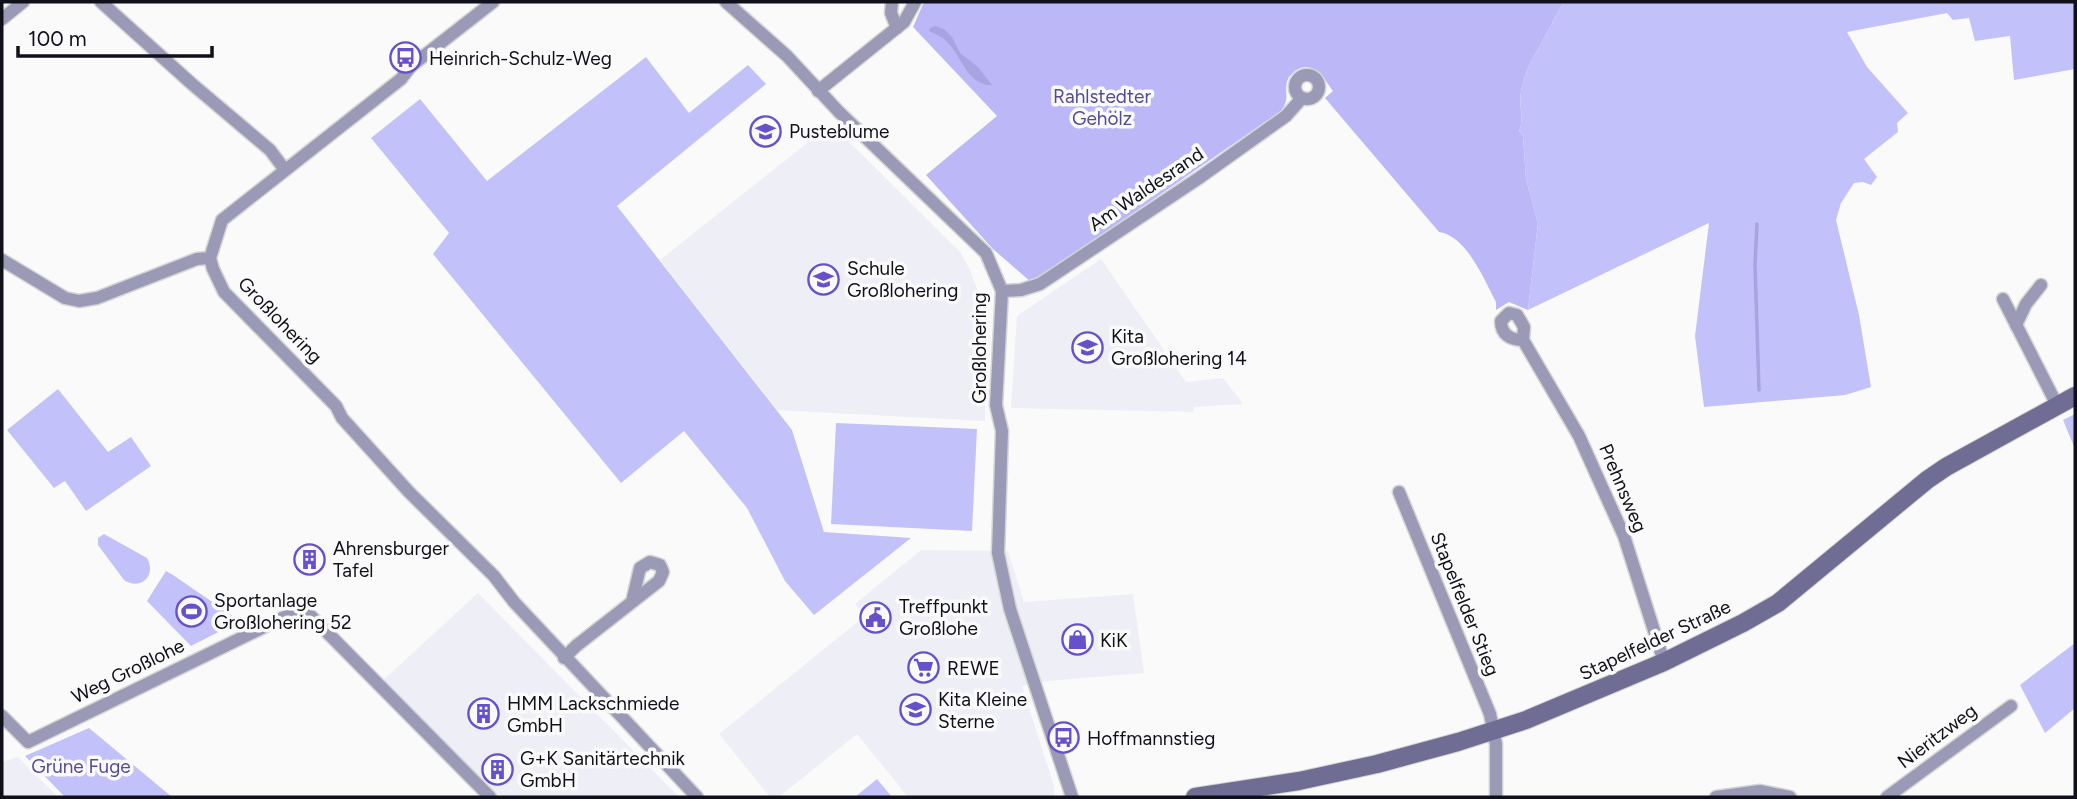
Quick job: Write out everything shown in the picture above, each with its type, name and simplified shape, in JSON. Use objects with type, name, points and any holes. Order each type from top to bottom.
[{"type":"street","points":[[2,19],[23,2]]},
{"type":"street","points":[[101,2],[270,150],[285,170]]},
{"type":"street","points":[[2,260],[65,298],[79,301],[97,298],[197,259],[210,258],[222,220],[401,79],[411,66],[492,2]]},
{"type":"street","name":"Großlohering","points":[[726,2],[787,56],[818,91],[986,253],[1002,291],[996,405],[1002,431],[998,553],[1010,609],[1072,797]]},
{"type":"street","points":[[892,2],[891,13],[897,28]]},
{"type":"street","points":[[818,91],[904,22],[915,2]]},
{"type":"street","name":"Am Waldesrand","points":[[1002,291],[1021,290],[1040,284],[1199,178],[1286,116],[1302,98]]},
{"type":"street","name":"Großlohering","points":[[210,258],[224,292],[336,406],[342,418],[409,492],[494,576],[513,603],[697,797]]},
{"type":"street","points":[[2016,325],[2026,304],[2041,285]]},
{"type":"street","points":[[2004,299],[2057,405]]},
{"type":"street","name":"Prehnsweg","points":[[1523,340],[1579,436],[1624,536],[1664,662]]},
{"type":"street","name":"Stapelfelder Straße","points":[[1195,797],[1341,772],[1494,731],[1664,662],[1777,603],[1927,480],[1969,453],[2075,396]]},
{"type":"street","name":"Stapelfelder Stieg","points":[[1399,492],[1490,714],[1496,744],[1496,797]]},
{"type":"street","points":[[565,658],[576,646],[632,602]]},
{"type":"street","name":"Weg Großlohe","points":[[2,716],[28,742],[303,608],[490,797]]},
{"type":"street","name":"Nieritzweg","points":[[1887,797],[2011,706]]},
{"type":"street","points":[[1716,797],[1760,792],[1790,797]]},
{"type":"shaded area","points":[[935,26],[944,29],[952,37],[960,53],[978,67],[992,85],[983,84],[970,74],[950,45],[929,31]]},
{"type":"shaded area","name":"Schule Großlohering","points":[[831,124],[960,252],[970,270],[985,310],[985,421],[777,410],[660,260]]},
{"type":"shaded area","name":"Kita Großlohering 14","points":[[1101,259],[1186,382],[1223,378],[1243,404],[1194,407],[1193,412],[1011,408],[1017,316]]},
{"type":"shaded area","points":[[921,550],[1008,551],[1024,602],[1133,594],[1144,673],[1048,681],[1022,686],[1054,786],[1054,797],[908,797],[857,734],[779,797],[770,797],[719,734],[865,616],[855,604]]},
{"type":"shaded area","points":[[478,593],[679,797],[491,795],[380,683]]},
{"type":"shaded area","points":[[18,757],[58,797],[2,797],[2,762]]},
{"type":"green space","name":"Rahlstedter Gehölz","points":[[924,2],[1565,2],[1528,68],[1520,97],[1519,131],[1523,136],[1526,179],[1538,223],[1528,310],[1509,302],[1496,310],[1496,302],[1474,260],[1458,242],[1439,232],[1325,98],[1333,91],[1326,81],[1312,68],[1307,67],[1295,71],[1289,78],[1286,102],[1281,111],[1032,283],[993,249],[926,175],[997,116],[913,27]]},
{"type":"green space","points":[[1565,2],[2075,2],[2075,69],[2014,80],[2010,36],[1975,41],[1969,18],[1953,20],[1947,13],[1847,32],[1867,67],[1908,113],[1897,123],[1898,132],[1864,159],[1877,177],[1871,185],[1854,183],[1841,203],[1836,220],[1859,315],[1871,387],[1845,395],[1704,407],[1695,336],[1709,223],[1528,310],[1538,223],[1526,179],[1523,136],[1519,131],[1520,97],[1528,68]]},
{"type":"green space","points":[[646,57],[689,113],[748,65],[766,84],[617,206],[792,430],[824,532],[911,538],[814,615],[785,581],[747,508],[684,431],[621,483],[433,254],[449,233],[371,138],[420,99],[487,181]]},
{"type":"green space","points":[[58,389],[108,452],[131,437],[151,466],[86,511],[65,481],[54,488],[7,430]]},
{"type":"green space","points":[[2075,414],[2075,449],[2063,420]]},
{"type":"green space","points":[[836,423],[977,429],[972,531],[831,524]]},
{"type":"green space","points":[[104,534],[147,558],[150,571],[145,580],[136,584],[124,580],[98,545],[98,538]]},
{"type":"green space","name":"Sportanlage Großlohering 52","points":[[166,571],[240,621],[191,646],[147,601]]},
{"type":"green space","points":[[2075,643],[2075,708],[2045,733],[2020,685]]},
{"type":"green space","name":"Grüne Fuge","points":[[89,728],[172,797],[65,797],[25,756]]},
{"type":"green space","points":[[877,779],[892,797],[855,797]]},
{"type":"waterway","points":[[1757,224],[1755,265],[1759,390]]},
{"type":"place","name":"Heinrich-Schulz-Weg","points":[[406,58]]},
{"type":"place","name":"Pusteblume","points":[[766,131]]},
{"type":"place","name":"Schule Großlohering","points":[[824,279]]},
{"type":"place","name":"Kita Großlohering 14","points":[[1088,347]]},
{"type":"place","name":"Ahrensburger Tafel","points":[[310,559]]},
{"type":"place","name":"Sportanlage Großlohering 52","points":[[191,611]]},
{"type":"place","name":"Treffpunkt Großlohe","points":[[876,617]]},
{"type":"place","name":"KiK","points":[[1077,640]]},
{"type":"place","name":"REWE","points":[[924,668]]},
{"type":"place","name":"Kita Kleine Sterne","points":[[915,710]]},
{"type":"place","name":"HMM Lackschmiede GmbH","points":[[484,714]]},
{"type":"place","name":"Hoffmannstieg","points":[[1064,738]]},
{"type":"place","name":"G+K Sanitärtechnik GmbH","points":[[497,769]]}]
